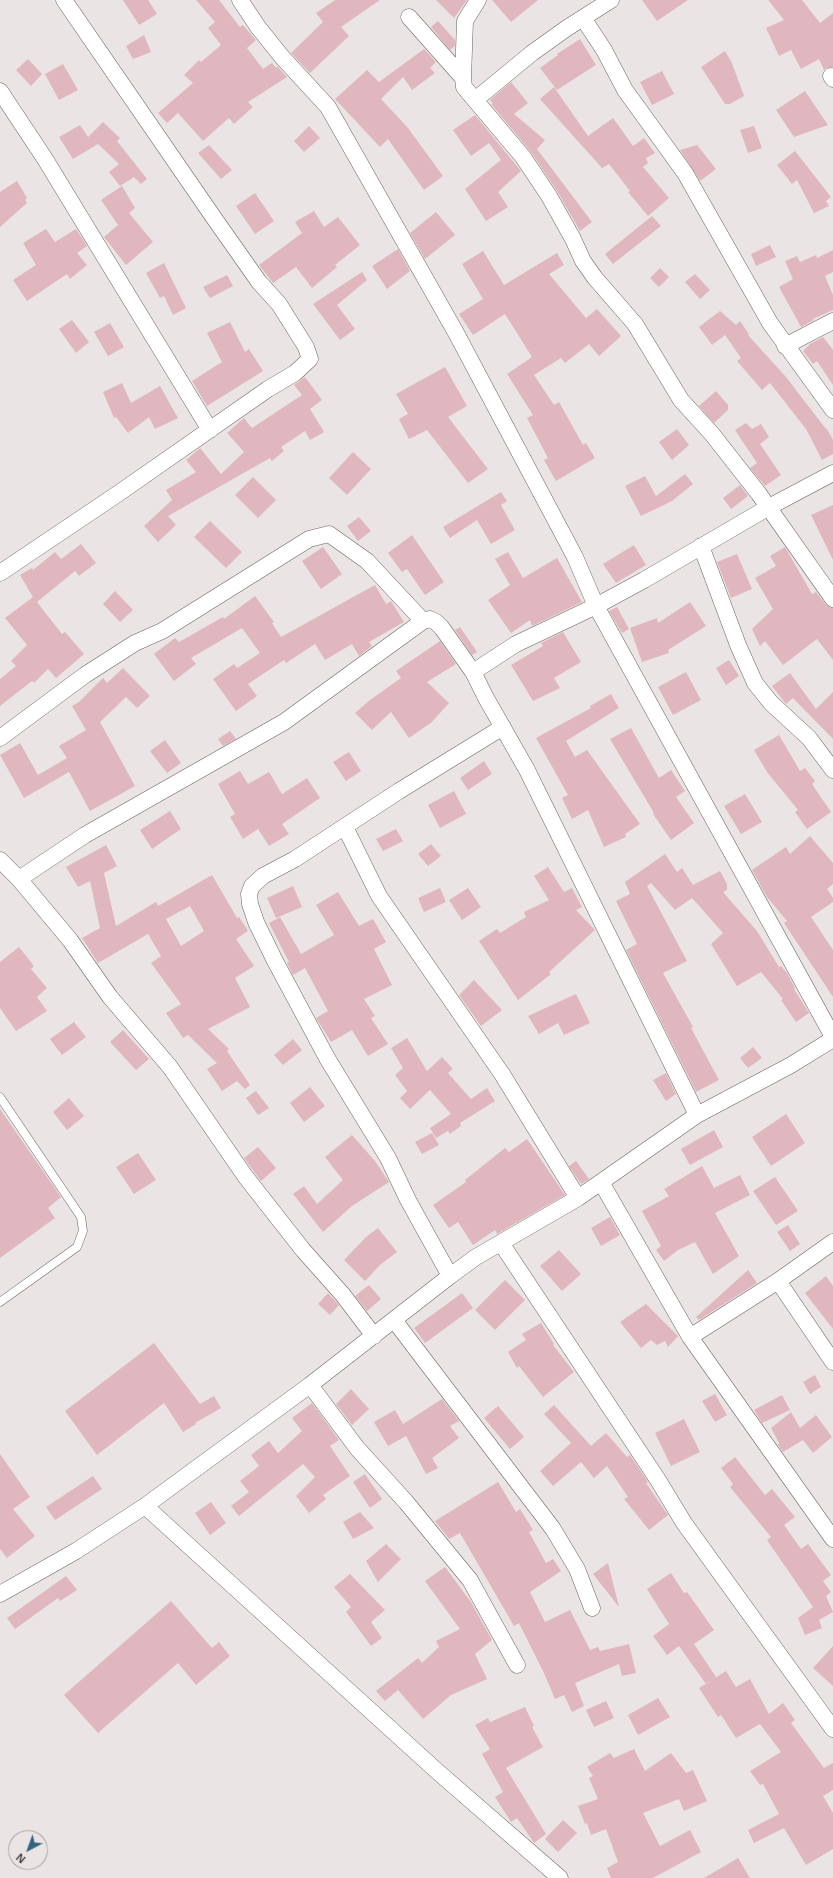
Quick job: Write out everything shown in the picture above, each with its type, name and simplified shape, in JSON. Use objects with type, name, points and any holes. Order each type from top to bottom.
[{"type":"street","points":[[0,573],[268,389],[295,373],[310,359],[306,347],[279,304],[259,282],[64,0]]},
{"type":"street","points":[[0,1594],[76,1551],[145,1506],[310,1385],[476,1257],[578,1198],[696,1114],[791,1065],[833,1038],[596,606],[575,557],[455,331],[328,107],[282,57],[258,27],[240,0]]},
{"type":"street","points":[[478,0],[465,21],[464,87],[523,157],[545,189],[573,238],[583,261],[595,278],[635,324],[681,400],[712,434],[769,507],[833,599]]},
{"type":"street","points":[[475,100],[532,53],[611,0]]},
{"type":"street","points":[[409,17],[463,78]]},
{"type":"street","points":[[583,18],[604,50],[625,90],[685,173],[743,278],[770,323],[785,346],[833,410]]},
{"type":"street","points":[[0,91],[45,159],[210,430]]},
{"type":"street","points":[[785,346],[833,321]]},
{"type":"street","points":[[473,672],[516,644],[596,606],[833,472]]},
{"type":"street","points":[[0,738],[85,675],[135,644],[162,631],[309,539],[329,534],[367,561],[423,621]]},
{"type":"street","points":[[701,546],[738,645],[755,683],[771,703],[810,738],[833,770]]},
{"type":"street","points":[[19,879],[85,835],[284,722],[423,621],[430,619],[436,622],[449,638],[473,672],[527,770],[696,1114]]},
{"type":"street","points":[[450,1276],[408,1200],[388,1158],[327,1058],[274,959],[256,922],[250,904],[249,894],[252,886],[263,876],[295,859],[399,791],[503,727]]},
{"type":"street","points":[[345,827],[379,896],[447,997],[473,1031],[498,1068],[578,1198]]},
{"type":"street","points":[[0,860],[19,879],[70,940],[110,997],[170,1067],[245,1176],[303,1250],[343,1295],[374,1336]]},
{"type":"street","points":[[601,1182],[690,1337],[833,1539]]},
{"type":"street","points":[[690,1337],[778,1280],[833,1242]]},
{"type":"street","points":[[501,1243],[658,1480],[684,1523],[833,1729]]},
{"type":"street","points":[[778,1280],[833,1362]]},
{"type":"street","points":[[394,1320],[553,1529],[577,1569],[592,1608]]},
{"type":"street","points":[[310,1385],[357,1448],[406,1502],[470,1580],[517,1665]]},
{"type":"street","points":[[145,1506],[438,1772],[560,1878]]},
{"type":"lane","points":[[0,1098],[81,1217],[83,1231],[77,1247],[0,1302]]},
{"type":"building","points":[[123,0],[148,0],[157,14],[139,25]]},
{"type":"building","points":[[196,0],[219,0],[240,27],[243,25],[256,40],[247,48],[263,69],[272,63],[276,68],[277,66],[287,77],[248,102],[253,107],[234,124],[229,118],[203,141],[178,113],[167,123],[158,113],[193,83],[184,75],[199,60],[201,62],[221,45],[208,28],[215,22]]},
{"type":"building","points":[[335,0],[380,0],[341,27],[349,36],[310,73],[291,53],[323,22],[316,13]]},
{"type":"building","points":[[436,0],[467,0],[454,18]]},
{"type":"building","points":[[492,0],[538,0],[511,22]]},
{"type":"building","points":[[642,0],[688,0],[657,21]]},
{"type":"building","points":[[768,0],[802,0],[820,23],[833,13],[833,67],[826,68],[824,70],[819,59],[801,69],[791,50],[779,56],[766,28],[784,20]]},
{"type":"building","points":[[438,21],[455,40],[455,46],[450,50],[431,27]]},
{"type":"building","points":[[144,35],[151,52],[133,59],[126,46]]},
{"type":"building","points":[[580,39],[596,65],[557,90],[540,68],[558,55],[557,54]]},
{"type":"building","points":[[424,49],[436,62],[430,68],[435,73],[412,90],[403,77],[381,99],[408,128],[443,176],[424,190],[388,139],[380,147],[335,99],[367,70],[379,82]]},
{"type":"building","points":[[725,51],[732,63],[744,96],[730,104],[725,104],[701,67]]},
{"type":"building","points":[[28,59],[42,74],[31,86],[16,70]]},
{"type":"building","points":[[63,64],[78,90],[59,100],[45,74]]},
{"type":"building","points":[[662,71],[674,94],[652,105],[640,82]]},
{"type":"building","points":[[511,82],[528,103],[514,114],[545,140],[537,149],[592,222],[580,231],[557,191],[531,152],[491,104],[493,103],[490,100]]},
{"type":"building","points":[[554,87],[588,136],[613,118],[633,146],[644,138],[655,153],[646,158],[648,163],[643,167],[669,198],[648,216],[628,192],[630,191],[609,164],[602,168],[540,99]]},
{"type":"building","points":[[805,91],[828,125],[794,137],[776,110]]},
{"type":"building","points":[[475,115],[521,171],[498,192],[508,207],[486,221],[465,189],[501,160],[489,143],[471,156],[453,130]]},
{"type":"building","points":[[103,122],[120,138],[117,141],[147,179],[141,184],[134,177],[120,186],[109,172],[119,164],[98,144],[73,159],[59,137],[80,125],[88,137]]},
{"type":"building","points":[[309,126],[320,138],[304,152],[294,141]]},
{"type":"building","points":[[754,126],[762,148],[748,153],[740,130]]},
{"type":"building","points":[[209,145],[232,170],[221,179],[198,153]]},
{"type":"building","points":[[697,145],[716,169],[700,181],[680,150]]},
{"type":"building","points":[[795,151],[831,197],[826,201],[829,206],[814,213],[797,180],[792,184],[777,165]]},
{"type":"building","points":[[17,181],[27,198],[25,200],[27,203],[0,227],[0,192]]},
{"type":"building","points":[[122,186],[135,208],[129,213],[153,242],[126,265],[104,237],[118,225],[101,200]]},
{"type":"building","points":[[255,193],[274,221],[255,234],[236,206]]},
{"type":"building","points":[[314,211],[324,227],[338,217],[360,245],[335,265],[337,267],[312,288],[296,267],[273,283],[259,265],[302,233],[295,222]]},
{"type":"building","points":[[436,212],[455,235],[425,259],[410,233]]},
{"type":"building","points":[[652,216],[661,226],[613,264],[605,254]]},
{"type":"building","points":[[46,229],[55,242],[76,229],[87,246],[77,253],[87,265],[70,279],[67,274],[27,301],[13,280],[36,265],[23,243]]},
{"type":"building","points":[[770,245],[776,257],[756,266],[751,254]]},
{"type":"building","points":[[398,249],[410,271],[387,289],[372,266]]},
{"type":"building","points":[[833,250],[833,272],[825,276],[833,295],[833,310],[813,319],[814,320],[801,327],[779,287],[793,279],[785,261],[797,256],[800,262],[816,255],[817,258]]},
{"type":"building","points":[[483,251],[504,285],[557,253],[564,265],[549,274],[586,318],[597,309],[621,336],[599,356],[589,344],[565,363],[561,358],[534,375],[554,405],[559,402],[583,445],[586,443],[595,458],[556,481],[544,460],[548,458],[527,418],[533,415],[507,374],[532,357],[505,314],[473,335],[459,314],[483,299],[462,264]]},
{"type":"building","points":[[164,263],[186,308],[173,315],[164,296],[160,298],[146,273]]},
{"type":"building","points":[[660,268],[669,277],[659,287],[650,278]]},
{"type":"building","points":[[362,272],[367,280],[337,305],[355,329],[340,340],[313,304]]},
{"type":"building","points":[[695,274],[710,290],[700,299],[685,282]]},
{"type":"building","points":[[227,275],[233,286],[210,298],[203,287]]},
{"type":"building","points":[[720,311],[736,325],[740,321],[749,334],[748,335],[786,377],[827,429],[833,440],[833,454],[822,460],[806,429],[770,383],[762,390],[737,361],[741,358],[725,335],[712,345],[699,327]]},
{"type":"building","points":[[72,320],[89,342],[76,353],[59,329]]},
{"type":"building","points":[[230,322],[245,352],[249,349],[263,371],[207,406],[192,381],[222,362],[207,333]]},
{"type":"building","points":[[110,323],[124,347],[108,356],[94,332]]},
{"type":"building","points":[[823,337],[833,350],[833,385],[817,361],[813,364],[803,351],[810,344]]},
{"type":"building","points":[[445,367],[467,406],[448,417],[488,469],[468,483],[427,430],[409,439],[399,419],[408,414],[396,394]]},
{"type":"building","points":[[305,377],[322,400],[310,409],[324,432],[310,440],[305,431],[281,447],[284,451],[272,461],[270,458],[168,516],[176,525],[158,542],[144,526],[172,500],[166,490],[196,472],[186,460],[200,448],[221,474],[244,452],[227,433],[244,418],[252,428],[302,395],[294,385]]},
{"type":"building","points":[[122,383],[131,403],[160,386],[178,418],[155,429],[149,417],[128,433],[116,417],[114,418],[103,392]]},
{"type":"building","points":[[716,391],[728,405],[728,410],[714,423],[699,406]]},
{"type":"building","points":[[746,423],[752,429],[761,424],[769,437],[760,444],[781,475],[765,486],[750,468],[757,463],[735,430]]},
{"type":"building","points":[[677,429],[689,445],[672,460],[659,442]]},
{"type":"building","points":[[353,452],[371,469],[347,495],[329,478]]},
{"type":"building","points":[[685,474],[693,484],[672,501],[641,516],[625,486],[645,476],[656,496]]},
{"type":"building","points":[[253,477],[276,500],[258,518],[235,495]]},
{"type":"building","points":[[740,485],[748,496],[731,509],[723,498]]},
{"type":"building","points":[[501,492],[507,501],[501,505],[515,530],[491,544],[477,520],[450,538],[443,527]]},
{"type":"building","points":[[833,505],[833,560],[811,515]]},
{"type":"building","points":[[359,517],[371,531],[358,541],[347,526]]},
{"type":"building","points":[[210,521],[242,552],[226,568],[194,537]]},
{"type":"building","points":[[412,535],[444,582],[425,595],[407,569],[402,572],[388,553]]},
{"type":"building","points":[[81,544],[96,563],[79,576],[75,571],[37,602],[62,634],[65,632],[84,654],[56,678],[48,669],[34,683],[32,681],[0,706],[0,679],[16,666],[11,661],[27,645],[5,618],[33,597],[20,575],[32,568],[33,570],[55,552],[61,559]]},
{"type":"building","points":[[634,545],[646,565],[616,583],[603,564]]},
{"type":"building","points":[[323,547],[342,574],[321,589],[302,561]]},
{"type":"building","points":[[785,547],[812,594],[816,592],[826,605],[833,608],[833,660],[817,639],[783,665],[765,641],[760,646],[752,629],[773,609],[755,578],[776,566],[770,556]]},
{"type":"building","points":[[508,552],[523,578],[557,558],[582,602],[532,626],[530,620],[511,633],[488,600],[510,585],[495,559]]},
{"type":"building","points":[[737,554],[752,589],[731,598],[717,562]]},
{"type":"building","points":[[375,585],[386,604],[391,601],[404,622],[369,642],[372,646],[359,656],[352,644],[325,660],[315,644],[286,663],[284,660],[248,684],[257,696],[236,711],[213,679],[234,664],[237,668],[260,653],[242,628],[191,658],[196,664],[174,681],[154,654],[175,638],[179,642],[223,617],[224,619],[255,596],[274,622],[272,623],[281,637]]},
{"type":"building","points":[[115,591],[133,610],[120,622],[103,604]]},
{"type":"building","points":[[690,602],[706,626],[668,650],[669,653],[642,662],[630,628],[657,618],[658,623]]},
{"type":"building","points":[[617,607],[629,629],[622,633],[609,611]]},
{"type":"building","points":[[460,627],[477,652],[472,655],[455,630]]},
{"type":"building","points":[[563,632],[581,662],[554,678],[560,688],[533,701],[511,665],[543,646],[541,643]]},
{"type":"building","points":[[440,641],[456,664],[427,682],[449,703],[432,722],[409,738],[391,712],[372,730],[355,713],[370,700],[401,678],[396,671]]},
{"type":"building","points":[[729,660],[739,676],[726,685],[716,668]]},
{"type":"building","points":[[123,668],[150,696],[137,708],[126,697],[100,722],[135,786],[90,811],[69,772],[24,798],[0,755],[20,743],[38,775],[67,758],[59,746],[86,730],[72,706],[79,702],[103,678],[107,683]]},
{"type":"building","points":[[686,672],[701,700],[673,715],[658,687]]},
{"type":"building","points":[[790,673],[816,709],[833,692],[833,739],[793,698],[786,704],[772,686]]},
{"type":"building","points":[[611,694],[619,708],[566,741],[575,757],[587,750],[640,824],[625,834],[626,837],[604,847],[588,810],[572,819],[562,798],[568,795],[536,738],[591,708],[590,706]]},
{"type":"building","points":[[631,728],[659,778],[671,770],[685,791],[676,797],[694,823],[671,840],[653,814],[654,813],[610,739]]},
{"type":"building","points":[[230,731],[236,739],[223,746],[218,739]]},
{"type":"building","points":[[779,735],[800,771],[805,768],[815,781],[812,784],[831,812],[807,829],[795,812],[798,810],[767,772],[754,750]]},
{"type":"building","points":[[165,740],[181,763],[167,773],[150,751]]},
{"type":"building","points":[[349,752],[361,771],[346,781],[333,762]]},
{"type":"building","points":[[484,761],[492,774],[468,790],[460,778]]},
{"type":"building","points":[[240,771],[248,784],[269,772],[282,794],[307,778],[320,798],[282,824],[289,834],[269,846],[258,829],[243,839],[230,817],[235,814],[218,784]]},
{"type":"building","points":[[454,791],[466,814],[440,828],[428,805]]},
{"type":"building","points":[[745,794],[762,822],[741,834],[724,806]]},
{"type":"building","points":[[170,811],[181,829],[152,849],[140,830]]},
{"type":"building","points":[[396,829],[403,841],[383,851],[376,839]]},
{"type":"building","points":[[810,836],[833,863],[833,884],[827,889],[833,898],[833,902],[811,917],[833,950],[833,997],[784,923],[787,921],[767,897],[752,870],[786,847],[790,854]]},
{"type":"building","points":[[431,844],[441,856],[428,866],[418,854]]},
{"type":"building","points":[[106,845],[117,866],[104,873],[116,926],[156,902],[158,906],[212,875],[237,918],[239,917],[248,931],[236,939],[254,966],[235,978],[250,1007],[208,1029],[229,1049],[227,1051],[250,1085],[245,1089],[237,1081],[222,1091],[207,1069],[217,1063],[188,1035],[183,1038],[166,1013],[181,1004],[151,963],[161,956],[148,934],[98,963],[82,938],[100,928],[90,881],[78,887],[66,867]],"holes":[[[190,906],[204,931],[181,946],[166,919]]]},
{"type":"building","points":[[665,854],[677,872],[682,868],[693,885],[720,871],[727,884],[727,890],[723,892],[757,931],[779,967],[781,966],[787,973],[795,988],[794,989],[809,1013],[796,1022],[781,1000],[783,999],[761,972],[737,986],[711,944],[723,933],[692,898],[675,910],[651,883],[647,886],[687,961],[663,973],[693,1027],[691,1028],[719,1080],[696,1092],[626,950],[637,944],[616,901],[630,894],[625,882]]},
{"type":"building","points":[[548,867],[564,892],[572,888],[582,907],[576,910],[595,930],[549,972],[551,974],[518,1000],[479,941],[497,929],[500,933],[526,917],[524,912],[549,900],[534,876]]},
{"type":"building","points":[[293,886],[302,907],[276,918],[267,898]]},
{"type":"building","points":[[440,888],[446,902],[424,912],[418,898]]},
{"type":"building","points":[[468,888],[481,907],[462,920],[449,900]]},
{"type":"building","points":[[338,892],[359,926],[373,919],[386,942],[374,949],[392,985],[364,999],[375,1016],[371,1018],[388,1044],[368,1056],[352,1030],[331,1042],[316,1018],[328,1011],[305,968],[293,975],[287,963],[289,962],[269,923],[280,917],[301,954],[334,935],[316,905]]},
{"type":"building","points":[[19,947],[34,966],[31,969],[47,988],[37,997],[47,1011],[16,1031],[0,1008],[0,962]]},
{"type":"building","points":[[474,980],[502,1010],[481,1026],[459,995]]},
{"type":"building","points":[[576,994],[590,1023],[564,1035],[558,1023],[539,1034],[528,1016]]},
{"type":"building","points":[[74,1022],[86,1037],[62,1055],[50,1039]]},
{"type":"building","points":[[123,1030],[149,1059],[136,1070],[110,1042]]},
{"type":"building","points":[[407,1038],[427,1071],[442,1057],[453,1069],[448,1073],[471,1099],[487,1088],[495,1101],[460,1123],[461,1126],[450,1134],[448,1131],[436,1138],[430,1128],[451,1114],[430,1090],[410,1109],[400,1098],[407,1091],[395,1075],[403,1068],[391,1048]]},
{"type":"building","points":[[293,1039],[302,1050],[283,1065],[274,1055]]},
{"type":"building","points":[[753,1047],[762,1058],[748,1068],[740,1058]]},
{"type":"building","points":[[666,1073],[676,1094],[666,1101],[653,1080]]},
{"type":"building","points":[[310,1087],[325,1106],[304,1122],[290,1103]]},
{"type":"building","points":[[256,1091],[269,1108],[258,1115],[246,1098]]},
{"type":"building","points":[[69,1098],[84,1116],[67,1130],[53,1112]]},
{"type":"building","points":[[0,1109],[61,1197],[48,1208],[55,1218],[0,1258]]},
{"type":"building","points":[[786,1114],[805,1143],[771,1166],[752,1137]]},
{"type":"building","points":[[714,1130],[723,1147],[690,1165],[681,1149]]},
{"type":"building","points":[[432,1133],[439,1145],[422,1154],[415,1142]]},
{"type":"building","points":[[352,1135],[375,1161],[389,1182],[352,1206],[323,1232],[293,1194],[304,1186],[317,1204],[343,1180],[325,1157]]},
{"type":"building","points":[[527,1139],[565,1195],[497,1234],[495,1230],[473,1245],[458,1222],[449,1228],[433,1205],[466,1182],[465,1180],[505,1148],[509,1152]]},
{"type":"building","points":[[258,1147],[276,1168],[261,1181],[244,1158]]},
{"type":"building","points":[[138,1153],[156,1180],[134,1194],[116,1167]]},
{"type":"building","points":[[576,1161],[589,1179],[581,1184],[569,1166]]},
{"type":"building","points":[[702,1166],[714,1188],[740,1175],[750,1195],[715,1213],[739,1256],[713,1274],[695,1242],[678,1250],[664,1261],[656,1250],[661,1246],[642,1211],[669,1196],[664,1189]]},
{"type":"building","points":[[775,1177],[798,1211],[776,1225],[753,1191]]},
{"type":"building","points":[[610,1217],[620,1235],[601,1246],[591,1228]]},
{"type":"building","points":[[788,1225],[800,1244],[790,1251],[777,1232]]},
{"type":"building","points":[[378,1228],[397,1252],[380,1265],[365,1281],[344,1260],[366,1237]]},
{"type":"building","points":[[559,1250],[581,1274],[562,1291],[540,1266]]},
{"type":"building","points":[[748,1270],[757,1283],[699,1320],[696,1317]]},
{"type":"building","points":[[826,1276],[833,1286],[833,1329],[805,1293]]},
{"type":"building","points":[[505,1280],[525,1300],[495,1330],[475,1310]]},
{"type":"building","points":[[369,1285],[381,1299],[367,1311],[355,1296]]},
{"type":"building","points":[[328,1293],[339,1305],[330,1315],[318,1304]]},
{"type":"building","points":[[462,1293],[473,1308],[425,1343],[414,1328]]},
{"type":"building","points":[[646,1304],[678,1336],[668,1347],[665,1341],[657,1345],[651,1340],[641,1348],[620,1322]]},
{"type":"building","points":[[541,1323],[554,1344],[553,1345],[574,1372],[543,1397],[519,1366],[517,1368],[508,1352],[526,1340],[522,1334]]},
{"type":"building","points":[[154,1343],[200,1404],[214,1396],[221,1408],[195,1423],[196,1424],[183,1432],[164,1403],[97,1455],[65,1411]]},
{"type":"building","points":[[815,1375],[821,1387],[810,1394],[803,1382]]},
{"type":"building","points":[[351,1389],[369,1409],[352,1425],[336,1404]]},
{"type":"building","points":[[715,1394],[727,1415],[715,1422],[702,1401]]},
{"type":"building","points":[[782,1395],[790,1410],[762,1423],[754,1410]]},
{"type":"building","points":[[442,1399],[459,1421],[450,1426],[459,1438],[432,1458],[438,1468],[426,1474],[406,1436],[388,1446],[374,1422],[395,1410],[403,1424]]},
{"type":"building","points":[[312,1403],[339,1440],[330,1446],[350,1476],[323,1495],[326,1499],[309,1513],[296,1496],[315,1477],[303,1464],[239,1516],[231,1506],[249,1492],[240,1481],[259,1466],[251,1455],[269,1441],[278,1453],[302,1431],[292,1418]]},
{"type":"building","points":[[554,1405],[591,1446],[606,1433],[627,1457],[630,1455],[648,1482],[646,1483],[668,1515],[649,1530],[624,1499],[628,1497],[607,1466],[594,1478],[581,1462],[553,1486],[540,1471],[571,1443],[544,1414]]},
{"type":"building","points":[[498,1406],[524,1437],[510,1449],[484,1418]]},
{"type":"building","points":[[791,1412],[800,1428],[816,1415],[832,1437],[813,1453],[803,1440],[783,1452],[778,1445],[779,1443],[771,1428]]},
{"type":"building","points":[[684,1419],[700,1452],[671,1466],[655,1433]]},
{"type":"building","points":[[0,1454],[30,1497],[13,1509],[35,1536],[7,1558],[0,1549]]},
{"type":"building","points":[[735,1457],[765,1495],[772,1489],[795,1517],[784,1525],[801,1549],[808,1544],[831,1575],[823,1581],[831,1592],[826,1596],[833,1612],[819,1620],[822,1628],[805,1635],[798,1618],[813,1607],[767,1540],[771,1537],[730,1487],[733,1484],[721,1468]]},
{"type":"building","points":[[365,1474],[382,1499],[370,1508],[353,1482]]},
{"type":"building","points":[[93,1476],[102,1489],[55,1520],[46,1507]]},
{"type":"building","points":[[498,1482],[516,1512],[520,1509],[533,1530],[529,1532],[546,1563],[553,1559],[561,1571],[530,1592],[545,1622],[570,1610],[590,1650],[598,1647],[600,1651],[629,1644],[636,1673],[622,1676],[619,1664],[575,1683],[584,1706],[572,1712],[564,1695],[555,1699],[519,1623],[514,1626],[460,1533],[449,1539],[435,1521]]},
{"type":"building","points":[[211,1502],[226,1523],[210,1535],[195,1513]]},
{"type":"building","points":[[360,1512],[374,1528],[353,1539],[343,1522]]},
{"type":"building","points":[[386,1544],[401,1559],[378,1582],[366,1561]]},
{"type":"building","points":[[608,1563],[619,1607],[593,1574]]},
{"type":"building","points":[[445,1567],[471,1602],[492,1640],[475,1654],[487,1679],[451,1695],[423,1719],[398,1690],[385,1701],[376,1691],[418,1658],[422,1663],[439,1647],[436,1641],[460,1629],[425,1581]]},
{"type":"building","points":[[671,1573],[684,1593],[687,1592],[714,1630],[694,1644],[716,1677],[706,1684],[679,1646],[667,1655],[653,1636],[669,1624],[647,1589]]},
{"type":"building","points":[[350,1574],[385,1610],[371,1622],[382,1638],[371,1646],[346,1612],[351,1607],[334,1587]]},
{"type":"building","points":[[66,1576],[77,1590],[60,1601],[58,1598],[15,1629],[7,1618]]},
{"type":"building","points":[[171,1601],[212,1648],[219,1642],[230,1656],[196,1685],[178,1663],[98,1733],[64,1695]]},
{"type":"building","points":[[833,1646],[833,1686],[813,1668]]},
{"type":"building","points":[[726,1671],[736,1687],[750,1679],[769,1714],[783,1703],[795,1720],[791,1723],[824,1768],[833,1763],[833,1790],[823,1796],[833,1813],[833,1849],[806,1865],[784,1828],[754,1843],[748,1830],[779,1814],[763,1784],[760,1785],[750,1771],[781,1752],[760,1724],[736,1738],[721,1715],[718,1717],[699,1688]]},
{"type":"building","points":[[658,1698],[670,1717],[638,1735],[628,1715]]},
{"type":"building","points":[[606,1701],[614,1718],[594,1727],[586,1710]]},
{"type":"building","points":[[525,1707],[534,1726],[532,1727],[543,1747],[506,1768],[546,1834],[534,1843],[517,1818],[511,1822],[495,1797],[503,1792],[482,1754],[490,1749],[475,1725],[488,1718],[490,1722]]},
{"type":"building","points":[[634,1749],[645,1771],[671,1753],[686,1773],[693,1770],[707,1801],[684,1811],[679,1799],[643,1813],[660,1846],[690,1830],[701,1852],[653,1878],[611,1878],[607,1868],[618,1862],[606,1829],[591,1835],[587,1823],[585,1824],[578,1806],[598,1799],[589,1778],[593,1776],[587,1767],[610,1753],[614,1758]]},
{"type":"building","points":[[563,1820],[577,1833],[558,1852],[545,1839]]},
{"type":"building","points":[[738,1858],[750,1878],[704,1878]]}]
